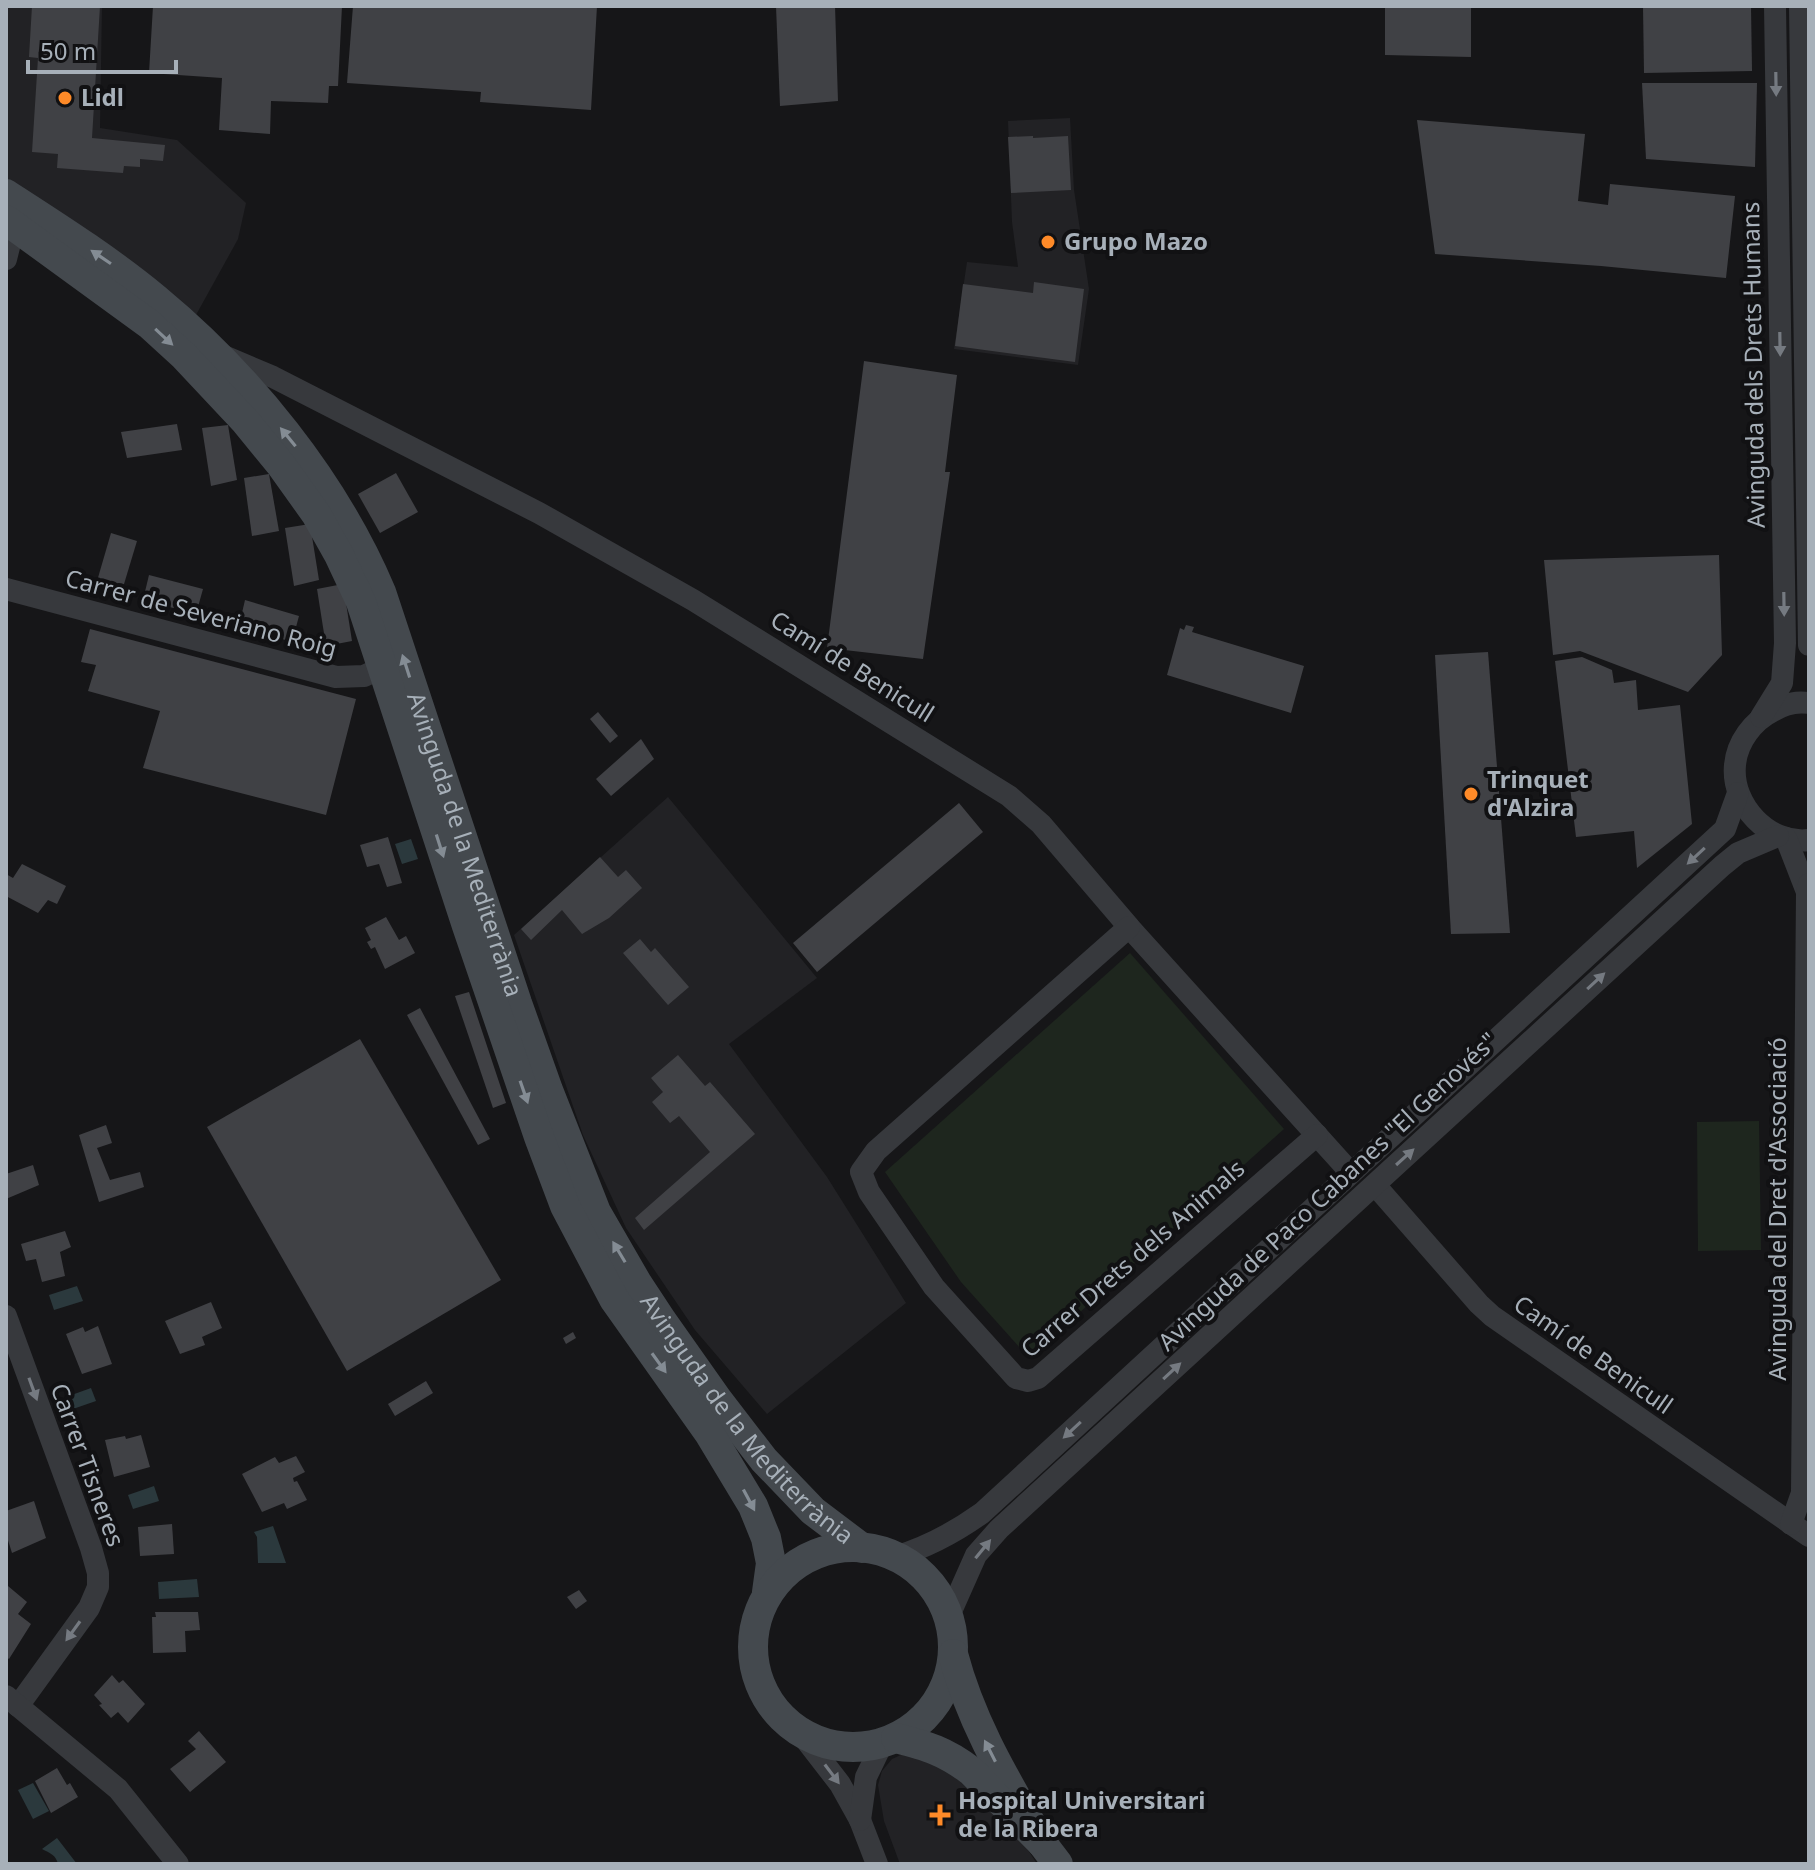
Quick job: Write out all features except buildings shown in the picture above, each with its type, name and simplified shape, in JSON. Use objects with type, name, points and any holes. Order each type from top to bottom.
[{"type":"main road","name":"Avinguda de la Mediterrània","points":[[6,194],[111,264],[157,299],[213,351],[259,401],[332,496],[369,563],[381,592],[543,1077],[587,1192],[607,1233],[662,1321],[764,1460],[813,1511],[862,1548]]},
{"type":"main road","name":"Avinguda de la Mediterrània","points":[[8,226],[103,289],[184,356],[281,465],[316,514],[339,555],[361,602],[462,912],[565,1206],[614,1299],[709,1433],[753,1506],[766,1538],[771,1563],[767,1592]]},
{"type":"main road","points":[[953,1652],[948,1678],[936,1703],[918,1723],[890,1740],[862,1747],[840,1746],[818,1741],[799,1731],[778,1712],[762,1689],[754,1662],[754,1635],[767,1592],[776,1580],[811,1556],[832,1548],[862,1548],[895,1557],[918,1572],[936,1593],[948,1618],[961,1684],[991,1753],[1050,1854]]},
{"type":"main road","points":[[890,1740],[939,1750],[959,1762],[1050,1854]]},
{"type":"street","name":"Avinguda dels Drets Humans","points":[[1738,793],[1735,765],[1741,742],[1782,683],[1785,643],[1775,6]]},
{"type":"street","name":"Avinguda dels Drets Humans","points":[[1800,6],[1809,645]]},
{"type":"street","points":[[6,259],[8,226]]},
{"type":"street","name":"Camí de Benicull","points":[[213,351],[273,377],[539,513],[680,592],[1009,796],[1041,824],[1129,927],[1351,1173]]},
{"type":"street","name":"Carrer de Severiano Roig","points":[[6,589],[336,677],[364,676],[383,667]]},
{"type":"street","points":[[1761,717],[1784,705],[1809,703]]},
{"type":"street","points":[[1738,793],[1757,823],[1782,837],[1809,840]]},
{"type":"street","name":"Avinguda de Paco Cabanes \"El Genovés\"","points":[[895,1557],[953,1534],[982,1513],[1725,829],[1738,793]]},
{"type":"street","name":"Avinguda de Paco Cabanes \"El Genovés\"","points":[[948,1618],[976,1555],[999,1529],[1722,866],[1738,853],[1782,837]]},
{"type":"street","name":"Avinguda del Dret d'Associació","points":[[1782,837],[1808,888],[1800,1530]]},
{"type":"street","name":"Carrer Drets dels Animals","points":[[1129,927],[876,1151],[861,1172],[869,1192],[934,1287],[1006,1367],[1016,1378],[1028,1381],[1038,1378],[1317,1135]]},
{"type":"street","name":"Camí de Benicull","points":[[1375,1185],[1492,1316],[1800,1530]]},
{"type":"street","name":"Carrer Tisneres","points":[[6,1316],[98,1573],[98,1587],[89,1608],[12,1701]]},
{"type":"street","points":[[12,1701],[118,1789],[178,1864]]},
{"type":"street","points":[[799,1731],[840,1784],[860,1820],[877,1864]]},
{"type":"street","points":[[860,1820],[866,1777],[890,1740]]},
{"type":"shaded area","points":[[6,6],[102,6],[100,128],[177,140],[246,203],[238,239],[186,333],[6,215]]},
{"type":"shaded area","name":"Grupo Mazo","points":[[1070,118],[1074,190],[1089,289],[1078,365],[954,349],[967,262],[1018,267],[1012,222],[1008,121]]},
{"type":"shaded area","points":[[668,797],[817,978],[729,1044],[827,1177],[906,1303],[767,1414],[695,1330],[626,1228],[583,1135],[514,935]]},
{"type":"shaded area","points":[[411,839],[418,859],[402,864],[395,844]]},
{"type":"shaded area","points":[[1130,953],[1284,1129],[1029,1358],[961,1282],[885,1172]]},
{"type":"shaded area","points":[[1759,1121],[1761,1250],[1698,1251],[1697,1122]]},
{"type":"shaded area","points":[[77,1286],[83,1301],[54,1310],[49,1295]]},
{"type":"shaded area","points":[[91,1388],[96,1401],[70,1410],[66,1397]]},
{"type":"shaded area","points":[[154,1486],[159,1501],[133,1509],[128,1495]]},
{"type":"shaded area","points":[[273,1526],[286,1563],[258,1563],[254,1532]]},
{"type":"shaded area","points":[[197,1579],[199,1597],[159,1599],[158,1582]]},
{"type":"shaded area","name":"Hospital Universitari de la Ribera","points":[[903,1754],[946,1768],[1021,1839],[1037,1864],[900,1864],[884,1821],[878,1785],[882,1771],[892,1759]]},
{"type":"shaded area","points":[[33,1783],[49,1811],[33,1819],[18,1790]]},
{"type":"shaded area","points":[[57,1838],[77,1864],[58,1864],[54,1856],[42,1849]]},
{"type":"place","name":"Lidl","points":[[65,98]]},
{"type":"place","name":"Grupo Mazo","points":[[1048,242]]},
{"type":"place","name":"Trinquet d'Alzira","points":[[1471,794]]},
{"type":"place","name":"Hospital Universitari de la Ribera","points":[[940,1815]]}]
